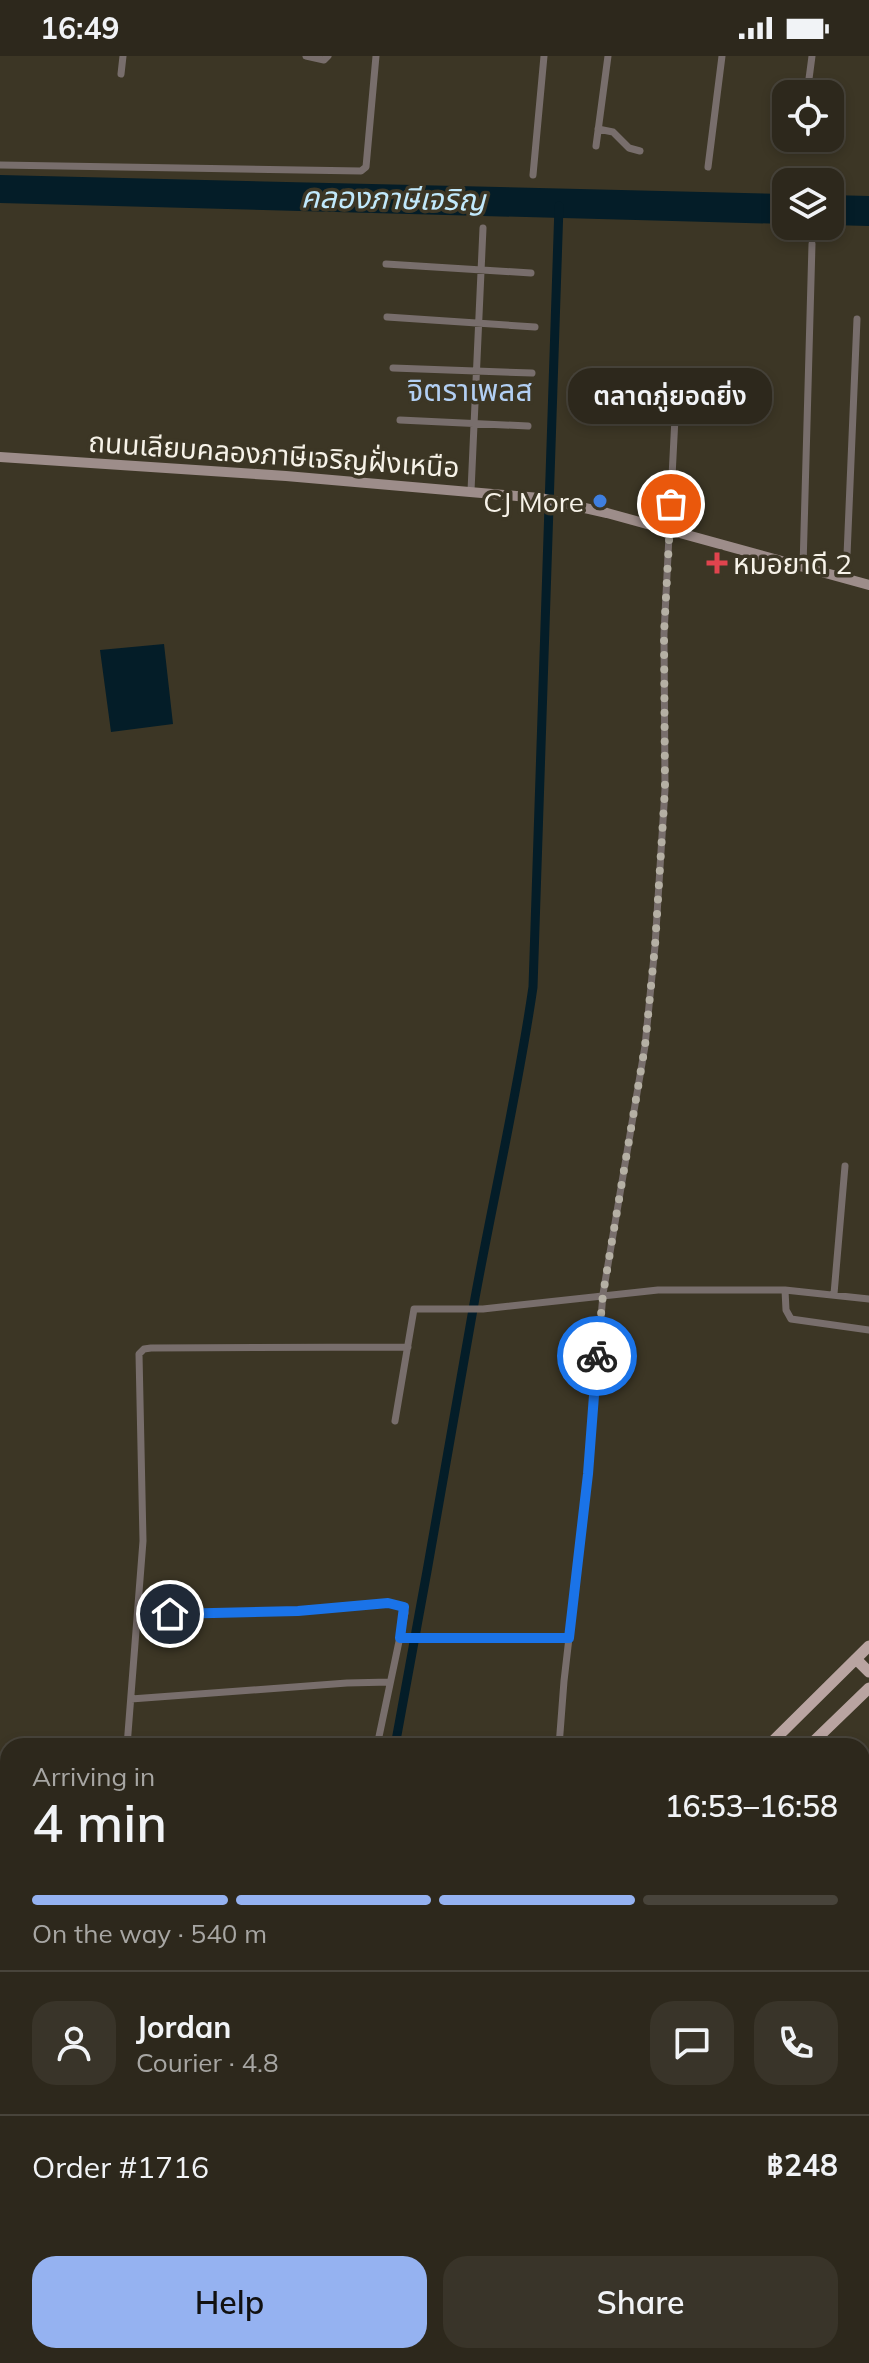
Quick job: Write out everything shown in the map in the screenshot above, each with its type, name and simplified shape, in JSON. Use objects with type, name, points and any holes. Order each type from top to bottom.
[{"type":"main road","name":"ถนนเลียบคลองภาษีเจริญฝั่งเหนือ","points":[[0,457],[540,498],[869,585]]},
{"type":"main road","points":[[776,1738],[869,1646]]},
{"type":"main road","points":[[856,1659],[869,1672]]},
{"type":"main road","points":[[817,1738],[869,1688]]},
{"type":"street","points":[[121,74],[123,56]]},
{"type":"street","points":[[306,56],[324,60],[328,56]]},
{"type":"street","points":[[0,165],[304,172],[363,170],[366,167],[376,56]]},
{"type":"street","points":[[533,175],[544,56]]},
{"type":"street","points":[[596,146],[608,56]]},
{"type":"street","points":[[708,167],[722,56]]},
{"type":"street","points":[[809,80],[812,56]]},
{"type":"street","points":[[598,129],[613,132],[629,148],[640,151]]},
{"type":"street","points":[[471,491],[483,228]]},
{"type":"street","points":[[803,567],[812,244]]},
{"type":"street","points":[[386,264],[531,273]]},
{"type":"street","points":[[387,317],[535,327]]},
{"type":"street","points":[[846,579],[857,319]]},
{"type":"street","points":[[393,368],[532,373]]},
{"type":"street","points":[[560,1738],[588,1474],[603,1294],[645,1046],[655,946],[665,789],[664,634],[676,398]]},
{"type":"street","points":[[400,420],[528,426]]},
{"type":"street","points":[[834,1294],[845,1166]]},
{"type":"street","points":[[395,1421],[414,1309],[483,1309],[658,1290],[785,1290],[869,1299]]},
{"type":"street","points":[[785,1290],[786,1310],[791,1319],[869,1330]]},
{"type":"street","points":[[128,1738],[143,1541],[139,1354],[151,1348],[408,1347]]},
{"type":"street","points":[[138,1615],[298,1611],[388,1603],[404,1607],[379,1738]]},
{"type":"street","points":[[400,1638],[569,1638]]},
{"type":"street","points":[[131,1699],[390,1682]]},
{"type":"water","name":"คลองภาษีเจริญ","points":[[0,175],[772,194],[772,224],[0,203]]},
{"type":"water","points":[[844,195],[869,196],[869,226],[844,225]]},
{"type":"water","points":[[164,644],[173,724],[111,732],[100,650]]},
{"type":"waterway","points":[[396,1738],[533,987],[559,206]]},
{"type":"way so far","points":[[597,1356],[603,1294],[645,1046],[655,946],[665,789],[664,634],[671,504]]},
{"type":"place","name":"CJ More","points":[[600,501]]},
{"type":"place","name":"ตลาดภู่ยอดยิ่ง","points":[[671,504]]},
{"type":"place","name":"หมอยาดี 2","points":[[717,563]]},
{"type":"district","name":"จิตราเพลส","points":[[470,390]]},
{"type":"route","points":[[170,1614],[298,1611],[388,1603],[404,1607],[400,1638],[569,1638],[588,1474],[597,1356]]}]
